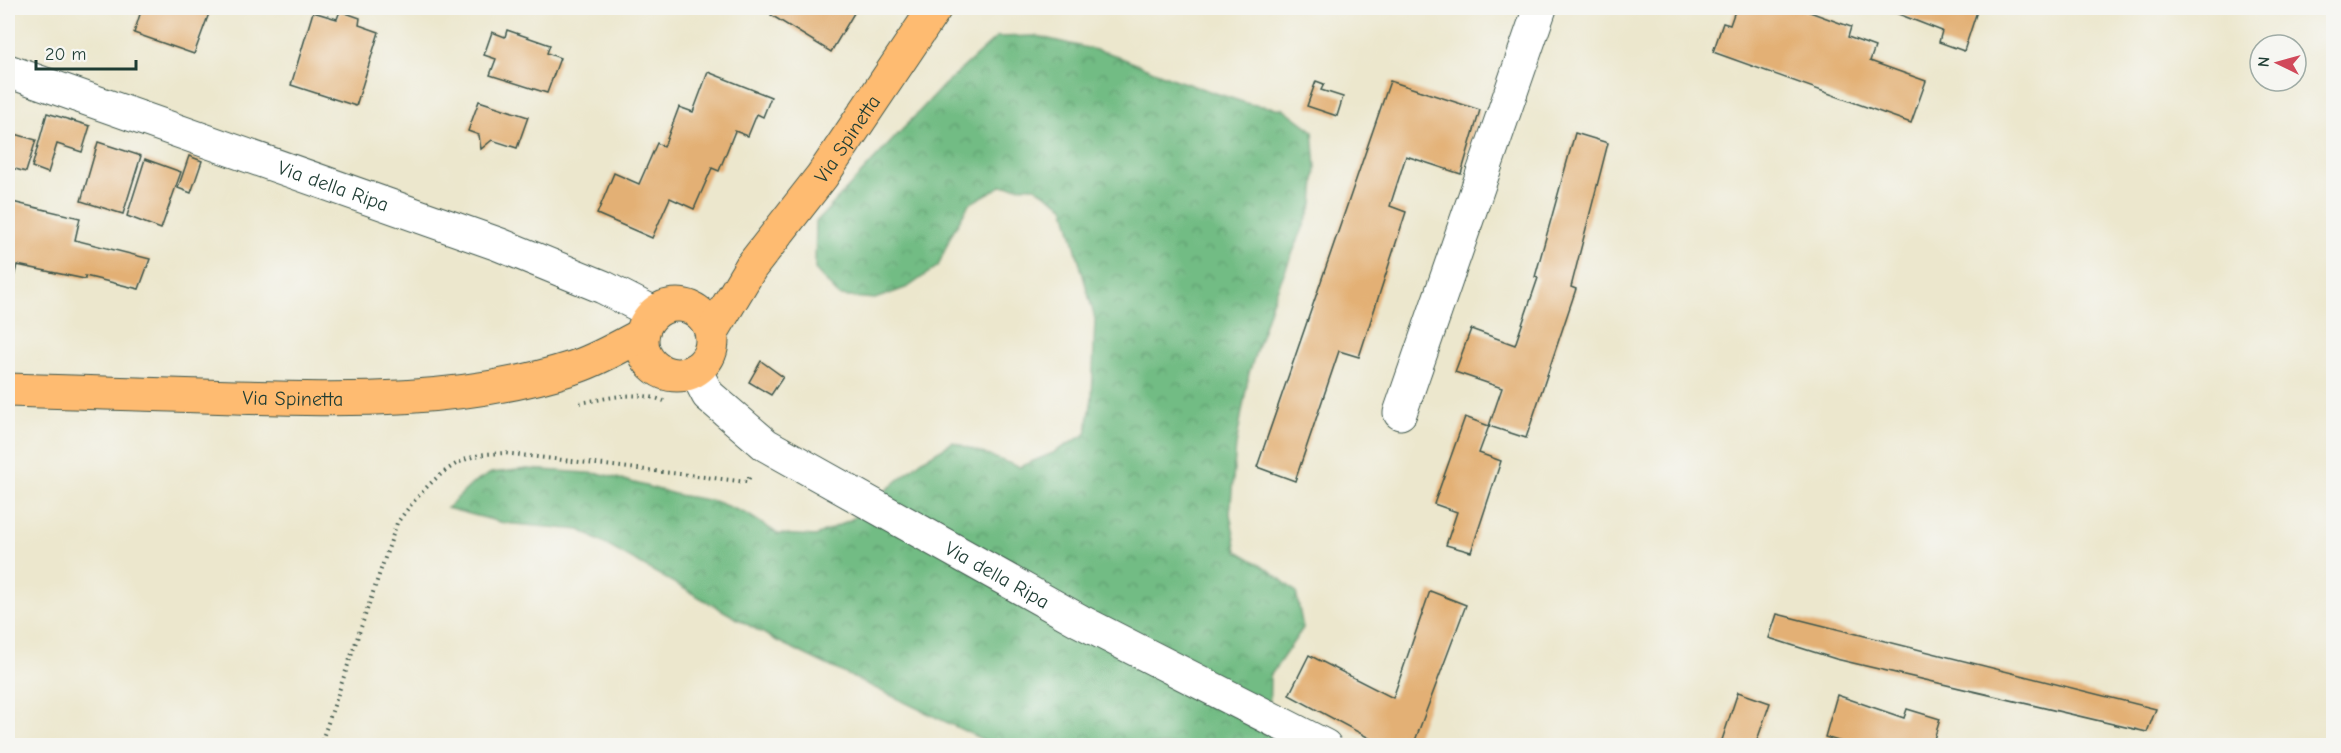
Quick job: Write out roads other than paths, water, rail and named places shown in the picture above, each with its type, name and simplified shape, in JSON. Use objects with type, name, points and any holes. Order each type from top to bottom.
[{"type":"main road","name":"Via Spinetta","points":[[712,332],[751,267],[822,176],[935,8]]},
{"type":"main road","name":"Via Spinetta","points":[[691,307],[751,267]]},
{"type":"main road","points":[[678,304],[691,307],[704,317],[712,332],[712,347],[706,360],[695,370],[684,375],[671,375],[659,370],[649,337],[665,306],[678,304]]},
{"type":"main road","name":"Via Spinetta","points":[[8,390],[385,399],[481,389],[574,368],[626,366],[649,337]]},
{"type":"street","points":[[1400,413],[1540,8]]},
{"type":"street","name":"Via della Ripa","points":[[8,71],[498,244],[603,287],[649,337]]},
{"type":"street","name":"Via della Ripa","points":[[695,370],[708,395],[766,444],[1080,621],[1325,746]]}]
